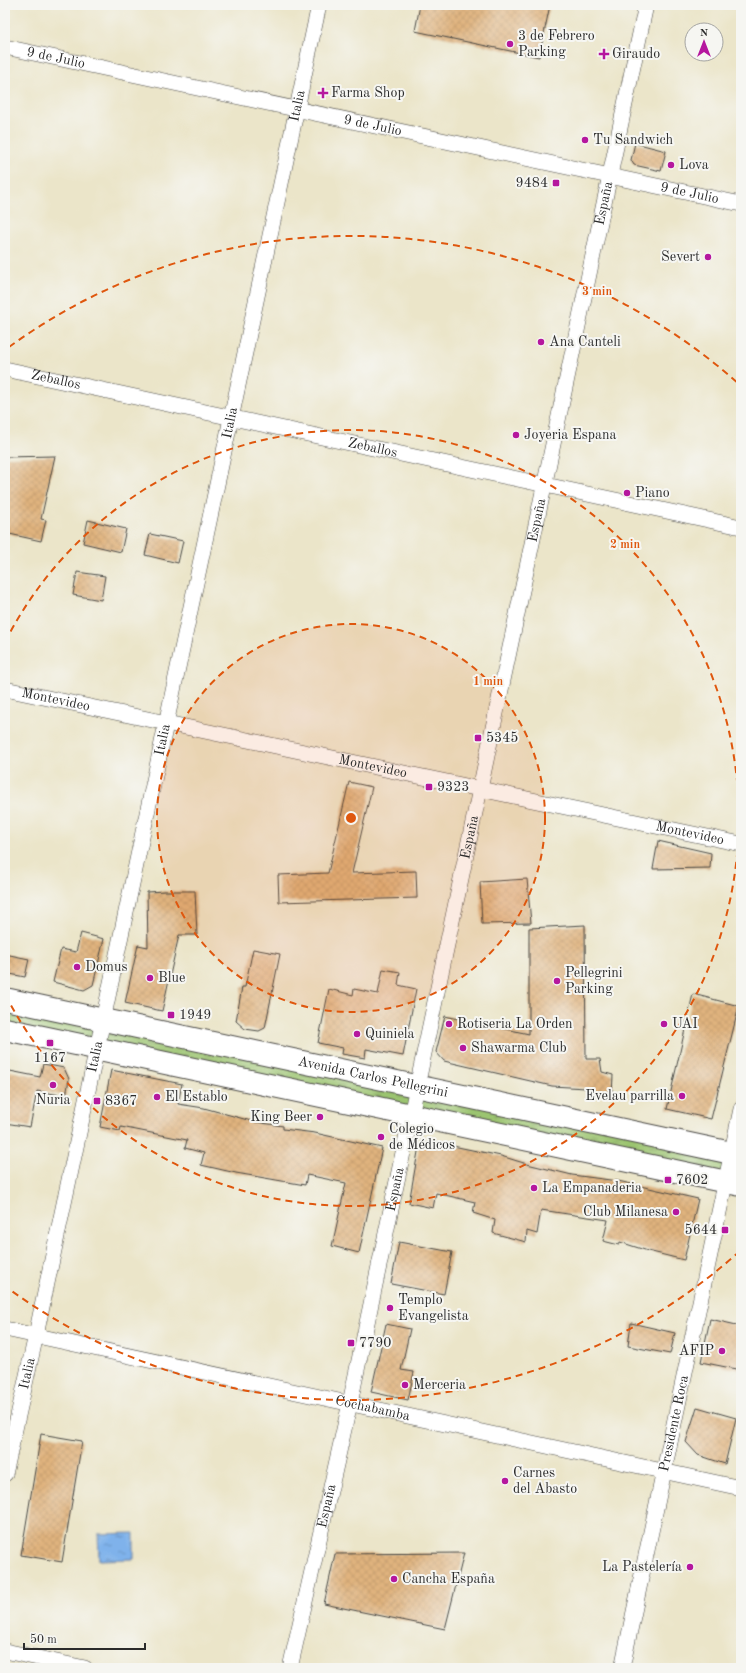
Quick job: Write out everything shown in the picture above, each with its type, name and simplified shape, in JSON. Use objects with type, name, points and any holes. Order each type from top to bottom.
[{"type":"main road","name":"Avenida Carlos Pellegrini","points":[[5,999],[736,1154]]},
{"type":"main road","name":"Avenida Carlos Pellegrini","points":[[5,1029],[733,1184]]},
{"type":"street","name":"Italia","points":[[5,1474],[36,1336],[319,5]]},
{"type":"street","name":"España","points":[[290,1668],[350,1403],[646,5]]},
{"type":"street","name":"9 de Julio","points":[[5,47],[741,204]]},
{"type":"street","name":"Zeballos","points":[[5,369],[741,528]]},
{"type":"street","name":"Montevideo","points":[[5,689],[741,844]]},
{"type":"street","name":"Presidente Roca","points":[[622,1668],[664,1471],[733,1184],[741,1110]]},
{"type":"street","name":"Cochabamba","points":[[5,1329],[741,1488]]},
{"type":"street","points":[[5,1651],[85,1668]]},
{"type":"green space","points":[[5,999],[741,1155],[741,1185],[5,1029]]},
{"type":"water","points":[[134,1533],[134,1559],[99,1560],[98,1534]]},
{"type":"building","name":"3 de Febrero Parking","points":[[420,5],[550,5],[539,57],[415,31]]},
{"type":"building","points":[[635,143],[666,151],[661,171],[634,165],[631,160]]},
{"type":"building","points":[[55,456],[41,519],[46,520],[41,541],[5,533],[5,457]]},
{"type":"building","points":[[88,520],[126,529],[121,552],[83,543]]},
{"type":"building","points":[[150,534],[183,541],[178,563],[145,555]]},
{"type":"building","points":[[77,572],[105,576],[101,600],[73,595]]},
{"type":"building","points":[[349,782],[372,787],[352,873],[416,871],[417,898],[279,902],[278,875],[328,873]]},
{"type":"building","points":[[658,841],[711,853],[710,868],[653,869]]},
{"type":"building","points":[[527,879],[531,923],[482,924],[480,882]]},
{"type":"building","points":[[195,891],[197,935],[179,935],[162,1011],[125,1003],[138,945],[148,947],[147,892]]},
{"type":"building","points":[[585,925],[586,1059],[600,1059],[602,1072],[613,1075],[612,1096],[586,1088],[552,1086],[444,1061],[436,1052],[445,1016],[529,1034],[529,928]]},
{"type":"building","name":"Domus","points":[[81,933],[104,939],[93,985],[84,990],[53,982],[61,949],[76,952]]},
{"type":"building","points":[[253,949],[280,954],[265,1028],[259,1031],[245,1029],[236,1021],[242,987],[245,987]]},
{"type":"building","points":[[5,954],[29,959],[25,977],[5,973]]},
{"type":"building","points":[[383,969],[400,972],[398,985],[416,989],[403,1056],[366,1049],[365,1058],[342,1054],[343,1048],[318,1043],[329,989],[353,995],[354,989],[378,994]]},
{"type":"building","points":[[693,994],[739,1006],[711,1119],[667,1109]]},
{"type":"building","points":[[43,1064],[64,1068],[69,1079],[66,1096],[37,1091],[30,1127],[5,1123],[5,1070],[40,1077]]},
{"type":"building","points":[[111,1070],[182,1084],[178,1104],[204,1108],[255,1122],[283,1126],[283,1129],[315,1133],[382,1148],[359,1253],[332,1246],[346,1183],[307,1175],[305,1185],[236,1173],[201,1165],[204,1153],[185,1148],[187,1140],[121,1127],[120,1131],[100,1127]]},
{"type":"building","points":[[432,1141],[501,1156],[572,1175],[618,1181],[698,1199],[684,1260],[620,1242],[619,1245],[603,1241],[608,1220],[541,1210],[537,1234],[527,1231],[526,1242],[493,1233],[495,1220],[473,1213],[475,1202],[436,1193],[433,1208],[409,1203],[419,1146]]},
{"type":"building","points":[[399,1242],[452,1252],[444,1294],[391,1284]]},
{"type":"building","name":"AFIP","points":[[710,1319],[741,1326],[741,1370],[701,1362]]},
{"type":"building","points":[[631,1323],[675,1333],[670,1354],[628,1346]]},
{"type":"building","points":[[386,1324],[410,1329],[401,1370],[414,1372],[408,1400],[371,1392]]},
{"type":"building","points":[[697,1407],[736,1418],[725,1464],[698,1455],[686,1442]]},
{"type":"building","points":[[41,1434],[82,1441],[62,1562],[21,1555]]},
{"type":"building","name":"Cancha España","points":[[464,1553],[445,1629],[324,1604],[335,1554]]},
{"type":"place","name":"3 de Febrero Parking","points":[[510,44]]},
{"type":"place","name":"Giraudo","points":[[604,54]]},
{"type":"place","name":"Farma Shop","points":[[323,93]]},
{"type":"place","name":"Tu Sandwich","points":[[585,140]]},
{"type":"place","name":"Lova","points":[[671,165]]},
{"type":"place","name":"9484","points":[[556,183]]},
{"type":"place","name":"Severt","points":[[708,257]]},
{"type":"place","name":"Ana Canteli","points":[[541,342]]},
{"type":"place","name":"Joyeria Espana","points":[[516,435]]},
{"type":"place","name":"Piano","points":[[627,493]]},
{"type":"place","name":"5345","points":[[478,738]]},
{"type":"place","name":"9323","points":[[429,787]]},
{"type":"place","name":"Domus","points":[[77,967]]},
{"type":"place","name":"Blue","points":[[150,978]]},
{"type":"place","name":"Pellegrini Parking","points":[[557,981]]},
{"type":"place","name":"1949","points":[[171,1015]]},
{"type":"place","name":"Rotiseria La Orden","points":[[449,1024]]},
{"type":"place","name":"UAI","points":[[664,1024]]},
{"type":"place","name":"Quiniela","points":[[357,1034]]},
{"type":"place","name":"1167","points":[[50,1043]]},
{"type":"place","name":"Shawarma Club","points":[[463,1048]]},
{"type":"place","name":"Nuria","points":[[53,1085]]},
{"type":"place","name":"Evelau parrilla","points":[[682,1096]]},
{"type":"place","name":"El Establo","points":[[157,1097]]},
{"type":"place","name":"8367","points":[[97,1101]]},
{"type":"place","name":"King Beer","points":[[320,1117]]},
{"type":"place","name":"Colegio de Médicos","points":[[381,1137]]},
{"type":"place","name":"7602","points":[[668,1180]]},
{"type":"place","name":"La Empanaderia","points":[[534,1188]]},
{"type":"place","name":"Club Milanesa","points":[[676,1212]]},
{"type":"place","name":"5644","points":[[725,1230]]},
{"type":"place","name":"Templo Evangelista","points":[[390,1308]]},
{"type":"place","name":"7790","points":[[351,1343]]},
{"type":"place","name":"AFIP","points":[[722,1351]]},
{"type":"place","name":"Merceria","points":[[405,1385]]},
{"type":"place","name":"Carnes del Abasto","points":[[505,1481]]},
{"type":"place","name":"La Pastelería","points":[[690,1567]]},
{"type":"place","name":"Cancha España","points":[[394,1579]]}]
